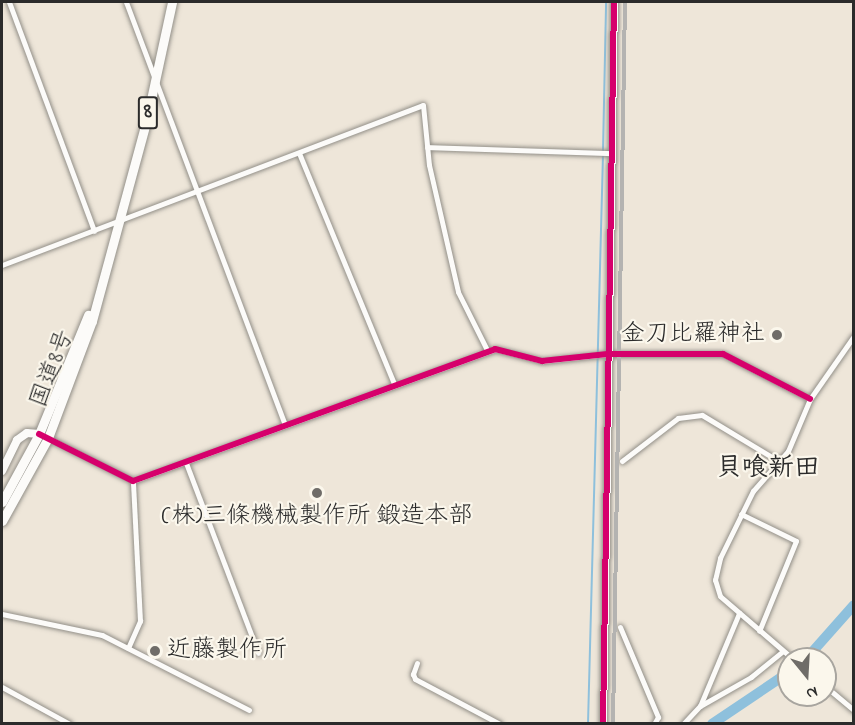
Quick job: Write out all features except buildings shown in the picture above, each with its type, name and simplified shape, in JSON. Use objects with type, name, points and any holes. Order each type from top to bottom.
[{"type":"highway","name":"国道8号","points":[[2,521],[44,436],[86,340],[120,223],[172,2]]},
{"type":"highway","name":"国道8号","points":[[2,502],[44,436]]},
{"type":"main road","points":[[2,471],[17,440],[27,433],[44,436]]},
{"type":"street","points":[[9,2],[94,231]]},
{"type":"street","points":[[126,2],[199,191],[285,425]]},
{"type":"street","points":[[603,723],[609,153],[614,2]]},
{"type":"street","points":[[2,265],[120,223],[423,105],[427,147],[458,292],[487,350]]},
{"type":"street","points":[[427,147],[609,153]]},
{"type":"street","points":[[299,153],[394,384]]},
{"type":"street","points":[[778,647],[720,597],[715,580],[720,558],[741,514],[777,460],[794,441],[810,399],[854,336]]},
{"type":"street","points":[[44,436],[133,481],[487,350],[508,351],[525,360],[543,362],[608,354],[723,354],[810,399]]},
{"type":"street","points":[[621,461],[678,418],[702,415],[777,460]]},
{"type":"street","points":[[186,463],[258,652]]},
{"type":"street","points":[[128,648],[140,621],[133,481]]},
{"type":"street","points":[[741,514],[796,541],[759,631]]},
{"type":"street","points":[[700,706],[739,613]]},
{"type":"street","points":[[2,614],[102,635],[249,710]]},
{"type":"street","points":[[620,627],[658,717],[654,723]]},
{"type":"street","points":[[683,723],[700,706],[751,677],[777,657]]},
{"type":"street","points":[[417,663],[413,674],[415,679],[500,723]]},
{"type":"street","points":[[2,687],[70,723]]},
{"type":"street","points":[[837,696],[854,710]]},
{"type":"waterway","points":[[603,151],[606,2]]},
{"type":"waterway","points":[[588,724],[603,155]]},
{"type":"waterway","points":[[817,647],[854,605]]},
{"type":"waterway","points":[[712,724],[777,680]]},
{"type":"railway","points":[[613,724],[625,2]]},
{"type":"cycle path","points":[[603,724],[614,2]]},
{"type":"cycle path","points":[[39,434],[133,481],[495,349],[542,361],[608,354],[723,354],[810,399]]},
{"type":"place","name":"金刀比羅神社","points":[[777,335]]},
{"type":"place","name":"(株)三條機械製作所 鍛造本部","points":[[317,493]]},
{"type":"place","name":"近藤製作所","points":[[155,651]]},
{"type":"district","name":"貝喰新田","points":[[768,470]]}]
